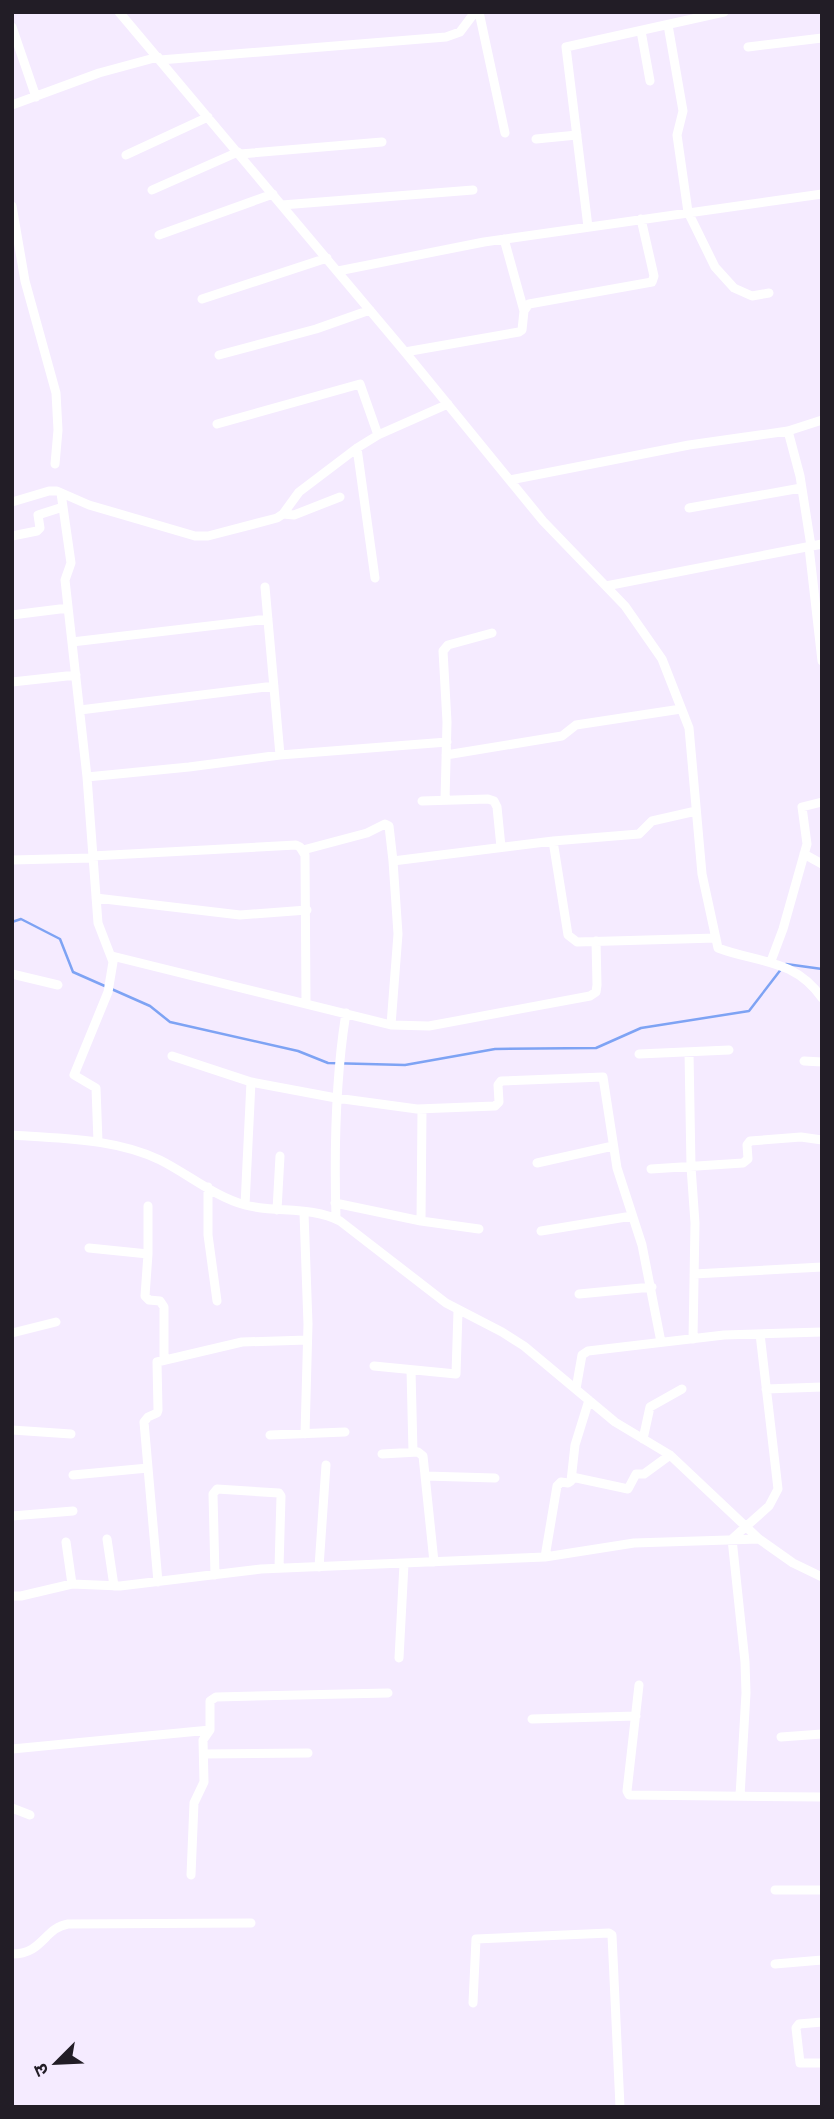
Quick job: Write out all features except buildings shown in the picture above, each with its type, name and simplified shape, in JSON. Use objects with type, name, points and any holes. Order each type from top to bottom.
[{"type":"street","points":[[119,12],[338,271],[543,521],[625,606],[662,659],[689,729],[702,874],[718,948],[736,955],[773,962],[813,985],[822,998]]},
{"type":"street","points":[[12,105],[99,73],[159,58],[446,37],[460,32],[477,12]]},
{"type":"street","points":[[477,12],[505,132]]},
{"type":"street","points":[[588,227],[566,47],[724,12]]},
{"type":"street","points":[[668,25],[683,111],[677,135],[688,212],[715,267],[734,288],[752,296],[769,293]]},
{"type":"street","points":[[12,27],[36,97]]},
{"type":"street","points":[[641,31],[650,81]]},
{"type":"street","points":[[748,47],[822,38]]},
{"type":"street","points":[[127,155],[208,117]]},
{"type":"street","points":[[536,139],[577,135]]},
{"type":"street","points":[[152,190],[239,153],[382,142]]},
{"type":"street","points":[[282,205],[472,190]]},
{"type":"street","points":[[159,235],[273,194]]},
{"type":"street","points":[[338,271],[504,239],[822,194]]},
{"type":"street","points":[[12,206],[25,281],[56,393],[58,430],[55,464]]},
{"type":"street","points":[[524,311],[529,304],[535,302],[652,282],[654,275],[642,219]]},
{"type":"street","points":[[405,352],[519,332],[523,326],[524,311],[504,239]]},
{"type":"street","points":[[202,299],[327,258]]},
{"type":"street","points":[[219,355],[316,329],[370,310]]},
{"type":"street","points":[[217,424],[358,384],[362,386],[378,435]]},
{"type":"street","points":[[12,502],[49,491],[61,493],[98,508],[195,536],[208,536],[277,518],[299,492],[357,448],[378,435],[448,404]]},
{"type":"street","points":[[510,480],[689,445],[788,432],[822,420]]},
{"type":"street","points":[[788,432],[802,488],[822,661]]},
{"type":"street","points":[[357,448],[375,578]]},
{"type":"street","points":[[689,508],[802,488]]},
{"type":"street","points":[[61,493],[70,560],[65,580],[87,777],[98,923],[111,956],[112,975],[108,992],[74,1075],[96,1088],[98,1142]]},
{"type":"street","points":[[283,514],[294,515],[340,498]]},
{"type":"street","points":[[12,536],[37,530],[40,528],[38,515],[63,507]]},
{"type":"street","points":[[606,586],[822,544]]},
{"type":"street","points":[[265,587],[281,755]]},
{"type":"street","points":[[12,615],[68,608]]},
{"type":"street","points":[[72,642],[268,619]]},
{"type":"street","points":[[445,800],[447,742],[443,652],[448,645],[492,633]]},
{"type":"street","points":[[12,682],[76,675]]},
{"type":"street","points":[[79,710],[274,686]]},
{"type":"street","points":[[446,755],[562,736],[576,725],[681,709]]},
{"type":"street","points":[[87,777],[281,755],[447,742]]},
{"type":"street","points":[[422,801],[494,801],[501,846]]},
{"type":"street","points":[[773,962],[808,840],[802,807],[822,802]]},
{"type":"street","points":[[393,861],[501,846],[639,834],[652,821],[696,811]]},
{"type":"street","points":[[303,850],[367,833],[387,824],[393,861],[398,934],[391,1025]]},
{"type":"street","points":[[553,841],[569,935],[577,942],[716,938]]},
{"type":"street","points":[[12,860],[296,845],[303,850]]},
{"type":"street","points":[[303,850],[307,910],[306,1003]]},
{"type":"street","points":[[804,854],[822,864]]},
{"type":"street","points":[[96,898],[240,915],[307,910]]},
{"type":"street","points":[[111,956],[391,1025],[429,1026],[590,996],[596,992],[597,985],[596,942]]},
{"type":"street","points":[[12,974],[58,985]]},
{"type":"street","points":[[336,1218],[336,1098],[346,1013]]},
{"type":"street","points":[[639,1054],[729,1050]]},
{"type":"street","points":[[690,1052],[691,1167],[695,1223],[693,1339]]},
{"type":"street","points":[[172,1056],[251,1082],[422,1110],[495,1106],[499,1101],[498,1085],[501,1081],[600,1076],[604,1079],[617,1168],[652,1287],[661,1342]]},
{"type":"street","points":[[804,1061],[822,1062]]},
{"type":"street","points":[[245,1205],[251,1082]]},
{"type":"street","points":[[421,1221],[422,1110]]},
{"type":"street","points":[[12,1135],[98,1142],[152,1157],[245,1205],[336,1218],[458,1311],[490,1325],[524,1346],[615,1422],[670,1455],[759,1539],[793,1563],[822,1577]]},
{"type":"street","points":[[651,1169],[746,1162],[747,1145],[750,1141],[801,1137],[822,1140]]},
{"type":"street","points":[[537,1163],[613,1146]]},
{"type":"street","points":[[277,1210],[281,1156]]},
{"type":"street","points":[[208,1187],[208,1235],[217,1301]]},
{"type":"street","points":[[335,1203],[479,1230]]},
{"type":"street","points":[[148,1206],[145,1296],[149,1300],[160,1301],[164,1307],[164,1359]]},
{"type":"street","points":[[304,1213],[307,1340],[305,1434]]},
{"type":"street","points":[[541,1231],[632,1216]]},
{"type":"street","points":[[89,1248],[148,1254]]},
{"type":"street","points":[[694,1274],[822,1267]]},
{"type":"street","points":[[579,1294],[652,1287]]},
{"type":"street","points":[[374,1366],[456,1374],[458,1311]]},
{"type":"street","points":[[12,1333],[56,1322]]},
{"type":"street","points":[[576,1389],[584,1353],[693,1339],[822,1332]]},
{"type":"street","points":[[732,1539],[769,1506],[778,1489],[760,1334]]},
{"type":"street","points":[[158,1582],[144,1422],[157,1413],[157,1362],[242,1342],[307,1340]]},
{"type":"street","points":[[411,1370],[413,1452]]},
{"type":"street","points":[[766,1388],[822,1387]]},
{"type":"street","points":[[643,1439],[650,1407],[682,1389]]},
{"type":"street","points":[[545,1557],[557,1486],[561,1482],[570,1483],[572,1478],[576,1441],[589,1400]]},
{"type":"street","points":[[12,1430],[71,1434]]},
{"type":"street","points":[[270,1435],[345,1432]]},
{"type":"street","points":[[382,1454],[418,1452],[423,1456],[434,1562]]},
{"type":"street","points":[[572,1478],[628,1489],[636,1474],[644,1474],[670,1455]]},
{"type":"street","points":[[319,1567],[326,1465]]},
{"type":"street","points":[[73,1475],[148,1468]]},
{"type":"street","points":[[425,1476],[495,1478]]},
{"type":"street","points":[[215,1575],[213,1493],[217,1489],[279,1493],[279,1568]]},
{"type":"street","points":[[12,1516],[73,1511]]},
{"type":"street","points":[[107,1539],[114,1586]]},
{"type":"street","points":[[732,1539],[745,1673],[740,1797]]},
{"type":"street","points":[[12,1596],[72,1584],[114,1586],[279,1568],[545,1557],[635,1543],[759,1539]]},
{"type":"street","points":[[66,1542],[72,1584]]},
{"type":"street","points":[[399,1658],[404,1564]]},
{"type":"street","points":[[639,1685],[627,1791],[629,1795],[822,1797]]},
{"type":"street","points":[[191,1875],[194,1803],[204,1782],[203,1741],[210,1730],[209,1705],[216,1697],[388,1693]]},
{"type":"street","points":[[532,1719],[636,1716]]},
{"type":"street","points":[[12,1749],[210,1730]]},
{"type":"street","points":[[782,1737],[822,1734]]},
{"type":"street","points":[[204,1754],[308,1753]]},
{"type":"street","points":[[12,1808],[30,1815]]},
{"type":"street","points":[[775,1890],[822,1890]]},
{"type":"street","points":[[12,1954],[29,1952],[57,1927],[68,1924],[251,1923]]},
{"type":"street","points":[[472,2003],[476,1939],[612,1935],[620,2107]]},
{"type":"street","points":[[775,1964],[822,1960]]},
{"type":"street","points":[[822,2022],[799,2024],[796,2028],[800,2063],[822,2063]]},
{"type":"waterway","points":[[12,922],[21,919],[60,939],[73,972],[150,1006],[170,1022],[298,1051],[328,1063],[405,1065],[495,1049],[596,1048],[641,1028],[749,1011],[782,968]]},
{"type":"waterway","points":[[786,964],[822,969]]}]
